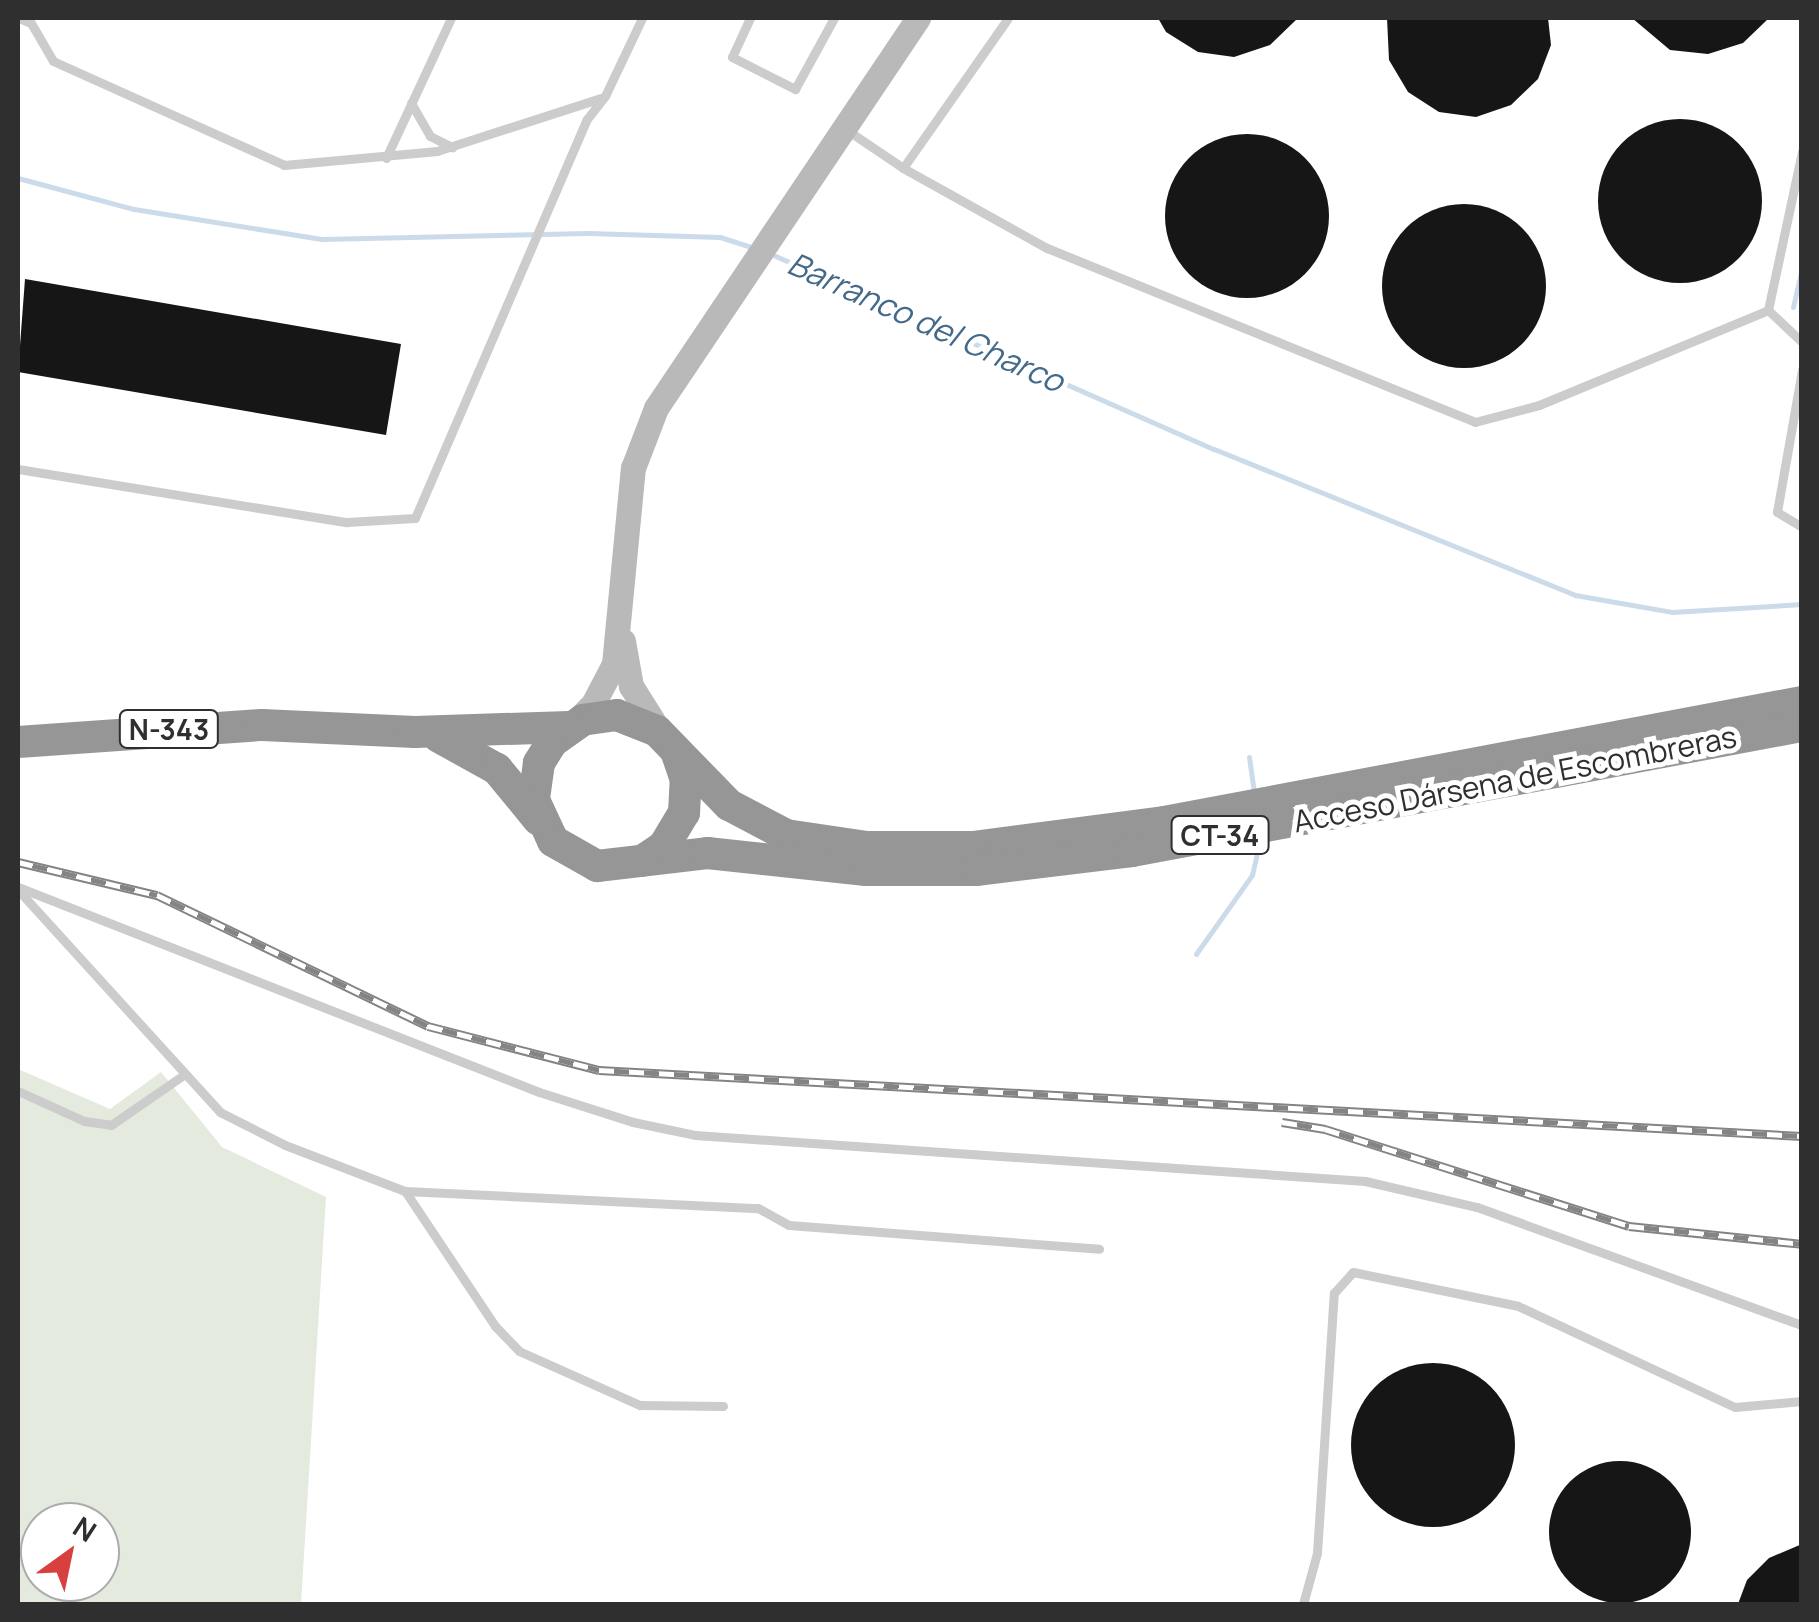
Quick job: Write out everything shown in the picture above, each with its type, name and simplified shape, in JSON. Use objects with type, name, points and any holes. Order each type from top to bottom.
[{"type":"highway","name":"Acceso Dársena de Escombreras","points":[[570,726],[617,715],[670,744],[729,804],[786,834],[867,847],[975,847],[1164,822],[1802,702]]},
{"type":"highway","name":"N-343","points":[[18,742],[262,724],[416,732],[570,726]]},
{"type":"highway","points":[[546,831],[534,800],[536,776],[545,752],[570,726]]},
{"type":"highway","name":"Acceso Dársena de Escombreras","points":[[546,831],[586,864],[634,864],[707,853],[901,872],[1029,866],[1802,726]]},
{"type":"highway","name":"N-343","points":[[416,732],[463,746],[497,768],[546,831]]},
{"type":"highway","points":[[634,864],[664,846],[684,813],[686,780],[670,744]]},
{"type":"main road","points":[[570,726],[609,678],[621,606],[633,468],[656,408],[740,277],[918,18]]},
{"type":"main road","points":[[621,606],[631,686],[670,744]]},
{"type":"lane","points":[[19,18],[31,23],[54,61],[284,165],[386,158],[452,147],[605,96]]},
{"type":"lane","points":[[386,158],[451,18]]},
{"type":"lane","points":[[18,468],[348,522],[415,518],[477,385],[478,364],[587,119],[605,96],[642,18]]},
{"type":"lane","points":[[750,18],[732,56],[795,89],[834,18]]},
{"type":"lane","points":[[903,168],[1008,18]]},
{"type":"lane","points":[[411,103],[430,136],[452,147]]},
{"type":"lane","points":[[842,127],[903,168],[1047,248],[1475,422],[1539,405],[1768,310]]},
{"type":"lane","points":[[1768,310],[1802,152]]},
{"type":"lane","points":[[1768,310],[1802,342]]},
{"type":"lane","points":[[1802,370],[1776,512],[1802,527]]},
{"type":"lane","points":[[18,888],[220,1112],[285,1145],[405,1191],[758,1208],[789,1225],[1099,1249]]},
{"type":"lane","points":[[18,888],[538,1092],[633,1122],[695,1135],[1365,1181],[1477,1207],[1802,1325]]},
{"type":"lane","points":[[18,1090],[84,1120],[110,1125],[185,1074]]},
{"type":"lane","points":[[405,1191],[495,1326],[519,1350],[640,1406],[724,1406]]},
{"type":"lane","points":[[1303,1604],[1316,1553],[1334,1293],[1353,1272],[1518,1306],[1736,1406],[1802,1402]]},
{"type":"shaded area","points":[[18,1069],[110,1109],[161,1072],[222,1147],[326,1197],[301,1604],[18,1604]]},
{"type":"building","points":[[1158,18],[1298,18],[1270,45],[1234,57],[1198,52],[1166,32]]},
{"type":"building","points":[[1387,18],[1548,18],[1551,45],[1538,79],[1511,105],[1476,117],[1439,112],[1408,92],[1389,60]]},
{"type":"building","points":[[1632,18],[1769,18],[1743,43],[1708,54],[1670,50]]},
{"type":"building","points":[[1680,119],[1711,125],[1738,143],[1756,170],[1762,201],[1756,232],[1738,259],[1711,277],[1680,283],[1649,277],[1622,259],[1604,232],[1598,201],[1604,170],[1622,143],[1649,125]]},
{"type":"building","points":[[1247,134],[1278,140],[1305,158],[1323,185],[1329,216],[1323,247],[1305,274],[1278,292],[1247,298],[1216,292],[1189,274],[1171,247],[1165,216],[1171,185],[1189,158],[1216,140]]},
{"type":"building","points":[[1464,204],[1495,210],[1522,228],[1540,255],[1546,286],[1540,317],[1522,344],[1495,362],[1464,368],[1433,362],[1406,344],[1388,317],[1382,286],[1388,255],[1406,228],[1433,210]]},
{"type":"building","points":[[25,279],[401,344],[386,435],[18,372]]},
{"type":"building","points":[[1433,1363],[1464,1369],[1491,1387],[1509,1414],[1515,1445],[1509,1476],[1491,1503],[1464,1521],[1433,1527],[1402,1521],[1375,1503],[1357,1476],[1351,1445],[1357,1414],[1375,1387],[1402,1369]]},
{"type":"building","points":[[1620,1461],[1647,1467],[1670,1482],[1685,1505],[1691,1532],[1685,1559],[1670,1582],[1647,1597],[1620,1603],[1593,1597],[1570,1582],[1555,1559],[1549,1532],[1555,1505],[1570,1482],[1593,1467]]},
{"type":"building","points":[[1802,1544],[1802,1604],[1738,1604],[1747,1580],[1769,1558]]},
{"type":"waterway","name":"Barranco del Charco","points":[[18,178],[134,209],[322,239],[588,233],[720,237],[756,249]]},
{"type":"waterway","name":"Barranco del Charco","points":[[771,254],[1214,449],[1575,595],[1672,612],[1802,604]]},
{"type":"waterway","points":[[1793,307],[1802,269]]},
{"type":"waterway","points":[[1249,757],[1254,794]]},
{"type":"waterway","points":[[1196,954],[1252,875],[1260,840]]},
{"type":"railway","points":[[18,862],[157,895],[428,1026],[599,1070],[1802,1136]]},
{"type":"railway","points":[[1282,1122],[1325,1129],[1629,1226],[1802,1244]]}]
